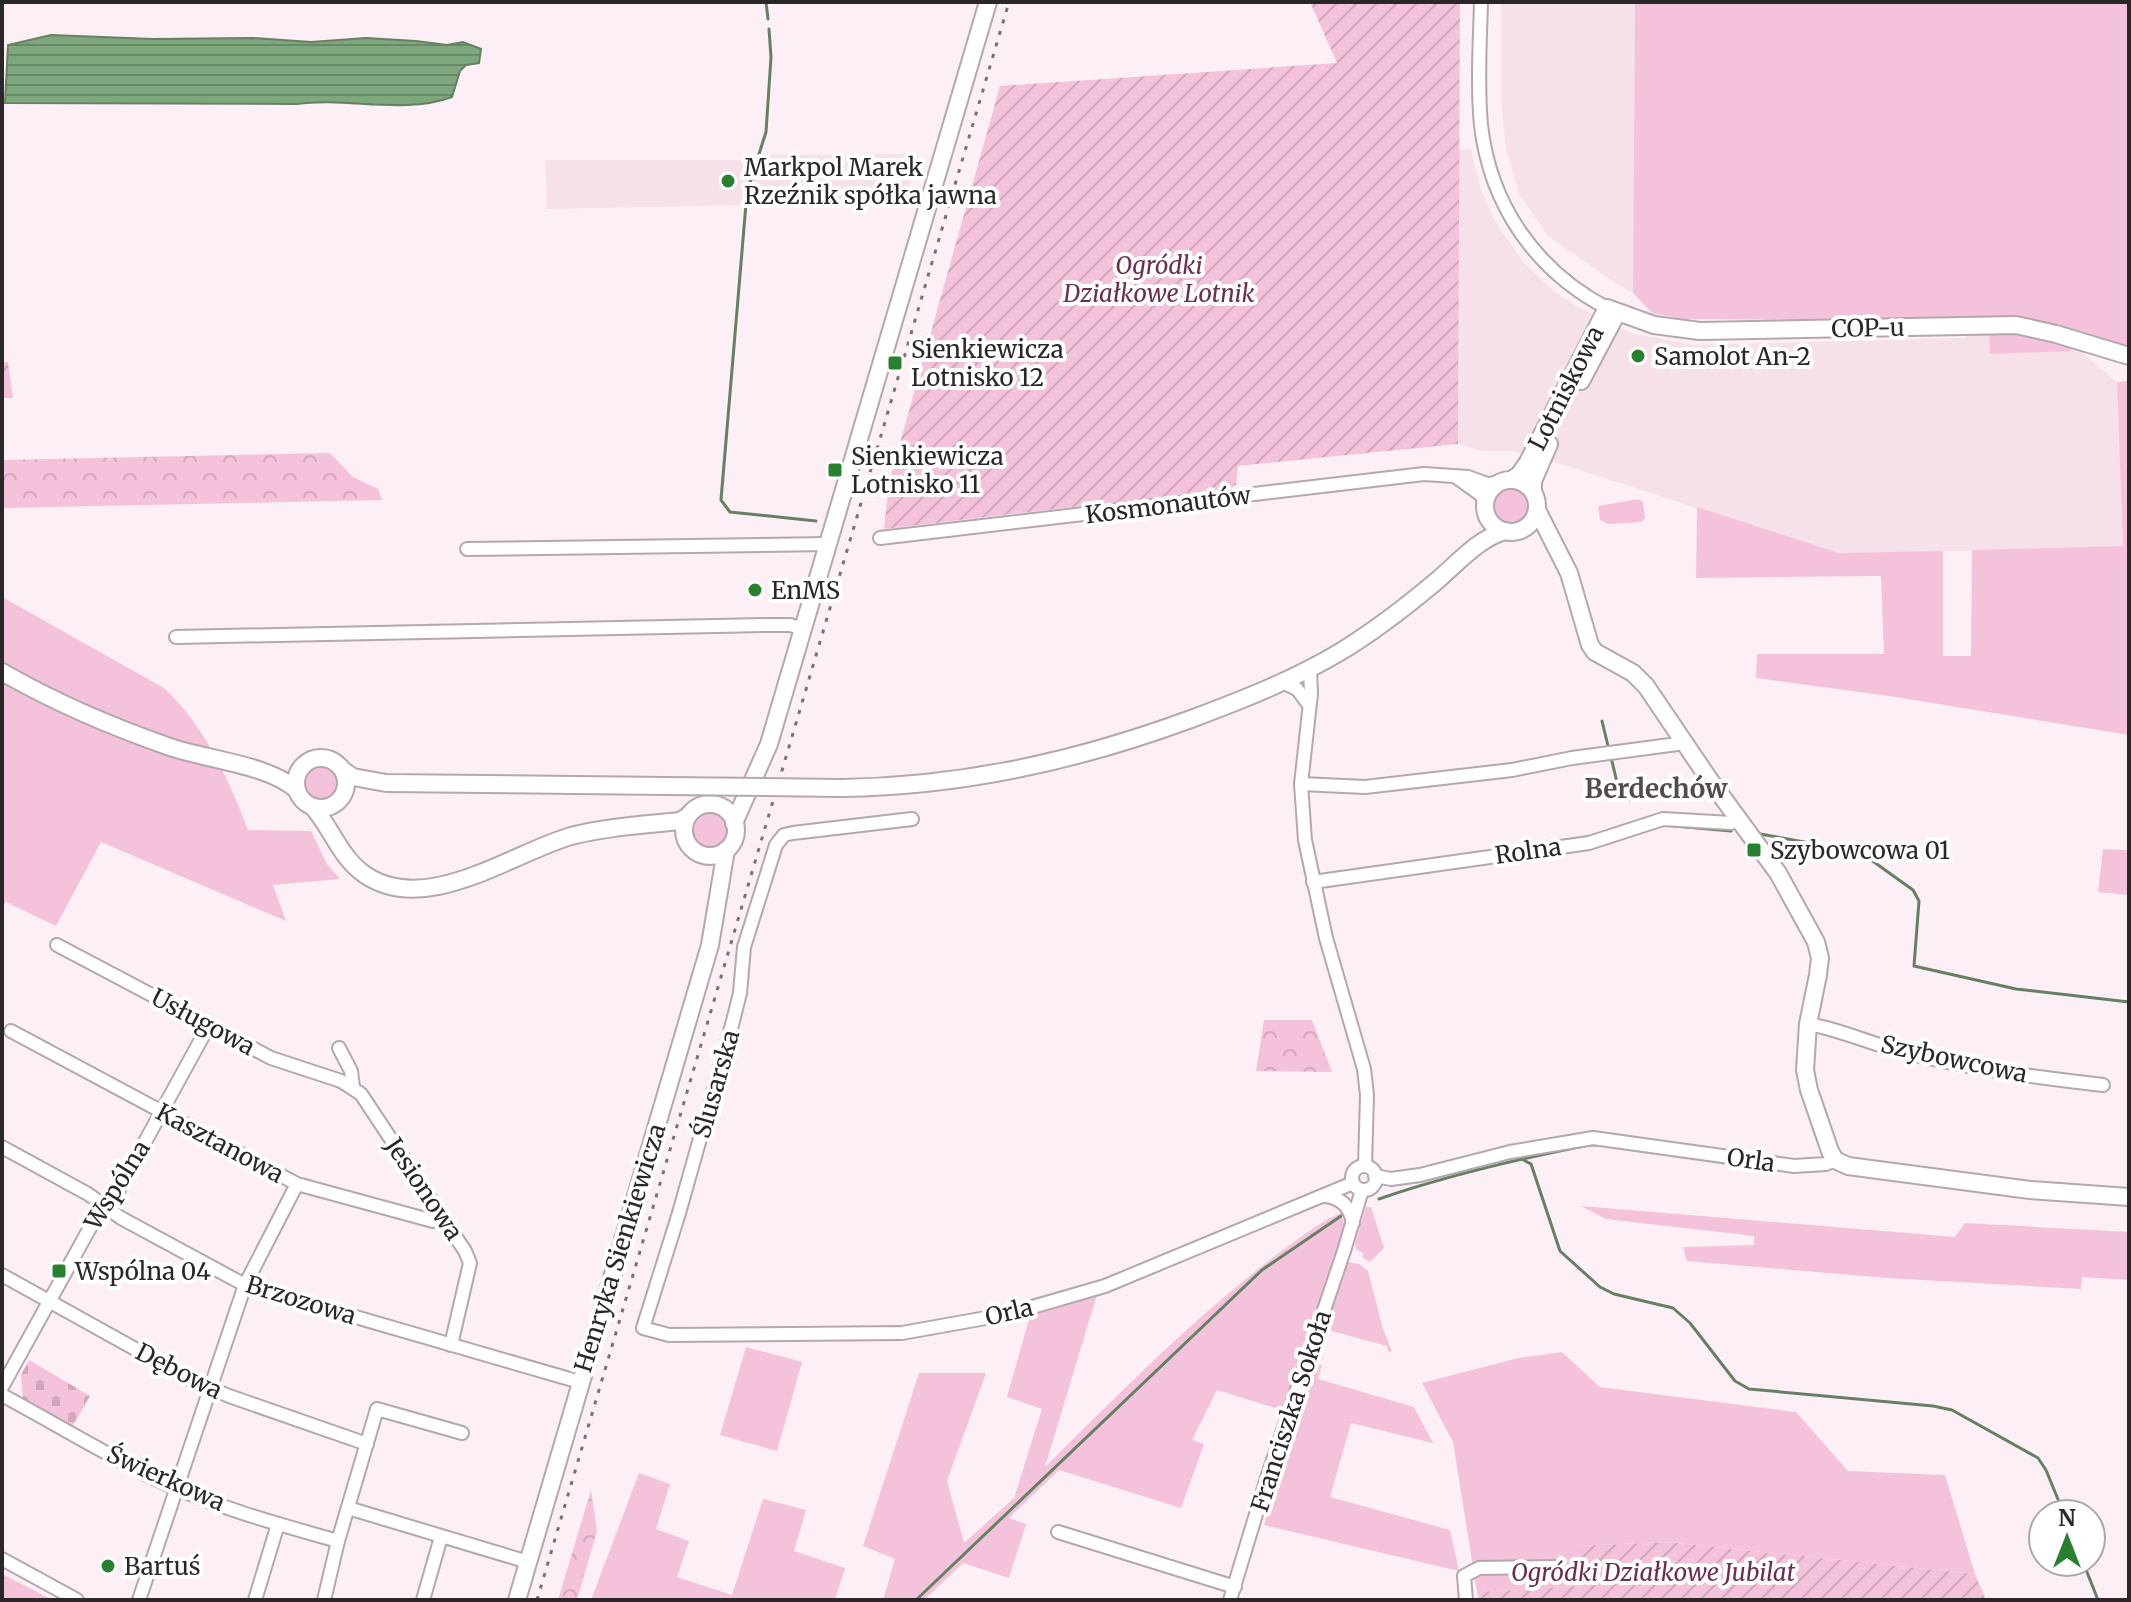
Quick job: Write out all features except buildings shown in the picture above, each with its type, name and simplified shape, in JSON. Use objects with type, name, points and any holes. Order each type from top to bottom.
[{"type":"main road","points":[[635,827],[679,835],[703,855],[715,855],[726,850],[733,841],[734,823],[769,744],[804,629],[988,2]]},
{"type":"main road","name":"COP-u","points":[[1612,311],[1654,325],[1700,331],[2016,325],[2129,356]]},
{"type":"main road","name":"Lotniskowa","points":[[1505,482],[1528,462],[1612,311]]},
{"type":"main road","name":"Lotniskowa","points":[[1533,491],[1533,481],[1542,459],[1612,311]]},
{"type":"main road","points":[[1468,552],[1485,525],[1490,492],[1505,482],[1523,483],[1533,491],[1537,510],[1569,573],[1590,645],[1595,652],[1633,673],[1646,686],[1778,873],[1816,942],[1820,958],[1808,1024],[1805,1070],[1809,1090],[1835,1160]]},
{"type":"main road","points":[[1487,509],[1494,525],[1505,531]]},
{"type":"main road","points":[[1523,529],[1532,521],[1537,510]]},
{"type":"main road","points":[[258,771],[292,771],[311,759],[324,757],[335,761],[353,777],[386,783],[842,788],[944,783],[1033,768],[1091,754],[1148,735],[1310,668],[1390,619],[1468,552],[1495,533],[1531,530],[1555,546]]},
{"type":"main road","points":[[2,672],[102,723],[173,748],[258,771],[290,784],[303,801],[313,807],[353,865],[365,875],[392,887],[419,890],[445,886],[576,835],[680,821],[698,807],[727,803],[750,783]]},
{"type":"main road","points":[[297,790],[296,778],[301,767]]},
{"type":"main road","points":[[335,841],[333,812],[347,783],[344,771]]},
{"type":"main road","points":[[313,807],[325,808],[352,790],[386,783]]},
{"type":"main road","points":[[717,806],[728,812],[734,823]]},
{"type":"main road","points":[[686,840],[684,829],[688,816]]},
{"type":"main road","name":"Henryka Sienkiewicza","points":[[517,1600],[706,960],[714,930],[726,850]]},
{"type":"main road","name":"Henryka Sienkiewicza","points":[[703,855],[711,868],[718,895]]},
{"type":"main road","name":"Orla","points":[[1835,1160],[1848,1166],[2008,1188],[2129,1197]]},
{"type":"street","name":"Lotniskowa","points":[[1481,2],[1481,125],[1491,177],[1508,215],[1534,252],[1563,281],[1612,311]]},
{"type":"street","name":"Kosmonautów","points":[[880,538],[1424,474],[1505,482]]},
{"type":"street","points":[[1456,477],[1481,495],[1487,509]]},
{"type":"street","points":[[467,549],[829,544]]},
{"type":"street","points":[[176,637],[790,625],[804,629]]},
{"type":"street","points":[[1310,668],[1311,694],[1301,784],[1305,840],[1326,938],[1364,1069],[1367,1095],[1365,1166]]},
{"type":"street","points":[[1282,682],[1297,689],[1309,705]]},
{"type":"street","points":[[1301,784],[1365,787],[1512,770],[1572,758],[1685,743]]},
{"type":"street","name":"Ślusarska","points":[[643,1328],[732,1025],[740,993],[744,947],[780,839],[793,833],[912,819]]},
{"type":"street","name":"Rolna","points":[[1313,882],[1589,843],[1654,821],[1731,823],[1740,819]]},
{"type":"street","name":"Usługowa","points":[[57,945],[271,1058],[353,1087]]},
{"type":"street","name":"Szybowcowa","points":[[1808,1024],[1896,1050],[1962,1064],[2103,1085]]},
{"type":"street","name":"Wspólna","points":[[2,1387],[97,1215],[112,1202],[209,1025]]},
{"type":"street","name":"Kasztanowa","points":[[11,1031],[297,1184],[433,1221],[443,1217]]},
{"type":"street","points":[[339,1048],[351,1071],[353,1087]]},
{"type":"street","name":"Jesionowa","points":[[353,1087],[361,1094],[443,1217],[470,1263],[451,1345]]},
{"type":"street","name":"Orla","points":[[1375,1176],[1391,1179],[1420,1175],[1510,1152],[1593,1138],[1794,1166],[1826,1164],[1835,1160]]},
{"type":"street","name":"Brzozowa","points":[[2,1147],[245,1285],[580,1382]]},
{"type":"street","points":[[1365,1166],[1375,1176],[1372,1187],[1358,1187],[1354,1173],[1365,1166]]},
{"type":"street","points":[[139,1600],[245,1285],[297,1184]]},
{"type":"street","name":"Orla","points":[[643,1328],[669,1335],[902,1333],[1008,1314],[1105,1286],[1320,1196],[1358,1187]]},
{"type":"street","name":"Franciszka Sokoła","points":[[1230,1600],[1267,1478],[1353,1223],[1358,1187]]},
{"type":"street","points":[[1320,1196],[1341,1201],[1352,1216],[1353,1223]]},
{"type":"street","name":"Dębowa","points":[[2,1275],[210,1388],[367,1444]]},
{"type":"street","name":"Świerkowa","points":[[2,1395],[175,1487],[278,1524],[338,1541]]},
{"type":"street","points":[[324,1600],[377,1409],[462,1433]]},
{"type":"street","points":[[348,1508],[528,1562]]},
{"type":"street","points":[[255,1600],[278,1524]]},
{"type":"street","points":[[1058,1532],[1235,1587]]},
{"type":"street","points":[[423,1600],[441,1537]]},
{"type":"street","points":[[2,1559],[77,1600]]},
{"type":"street","points":[[1466,1600],[1464,1576],[1479,1568],[1554,1567]]},
{"type":"shaded area","points":[[1501,2],[1635,2],[1633,293],[1548,236],[1520,195],[1506,150],[1501,101]]},
{"type":"shaded area","points":[[51,35],[153,39],[253,38],[311,42],[366,38],[447,45],[463,42],[481,49],[479,63],[466,65],[460,71],[452,97],[414,105],[336,102],[5,103],[8,45]]},
{"type":"shaded area","points":[[1471,149],[1481,190],[1496,223],[1524,263],[1555,292],[1631,333],[1693,345],[1963,338],[1989,330],[2072,344],[2117,382],[2123,547],[1839,554],[1564,465],[1512,451],[1482,451],[1458,444],[1459,150]]},
{"type":"shaded area","name":"Markpol Marek Rzeźnik spółka jawna","points":[[919,154],[905,202],[547,209],[545,160],[763,160],[764,155]]},
{"type":"green space","name":"Ogródki Działkowe Lotnik","points":[[1310,2],[1460,2],[1458,444],[1238,466],[1236,485],[1227,489],[884,529],[889,482],[1000,86],[1337,63]]},
{"type":"green space","points":[[1635,2],[2129,2],[2129,346],[2028,321],[1989,317],[1683,319],[1652,313],[1633,293]]},
{"type":"green space","points":[[1989,330],[2072,344],[2071,351],[1990,354]]},
{"type":"green space","points":[[2,362],[8,362],[13,398],[2,398]]},
{"type":"green space","points":[[2129,381],[2129,735],[1756,678],[1757,654],[1884,654],[1881,576],[1696,578],[1697,507],[1839,553],[1943,551],[1943,656],[1971,656],[1972,550],[2123,546],[2117,382]]},
{"type":"green space","points":[[330,453],[353,477],[378,489],[382,500],[2,508],[2,460]]},
{"type":"green space","points":[[1511,487],[1524,493],[1530,506],[1524,519],[1511,525],[1498,519],[1492,506],[1498,493]]},
{"type":"green space","points":[[1638,499],[1643,502],[1645,518],[1642,522],[1608,524],[1600,520],[1598,506]]},
{"type":"green space","points":[[2,597],[164,688],[203,736],[224,773],[248,830],[311,831],[327,864],[340,879],[273,885],[286,921],[101,842],[56,926],[6,902],[2,908]]},
{"type":"green space","points":[[321,764],[334,769],[339,782],[334,795],[321,800],[308,795],[303,782],[308,769]]},
{"type":"green space","points":[[710,812],[723,817],[728,830],[723,843],[710,848],[697,843],[692,830],[697,817]]},
{"type":"green space","points":[[2103,849],[2129,850],[2129,895],[2098,892]]},
{"type":"green space","points":[[1264,1020],[1312,1020],[1332,1072],[1256,1071]]},
{"type":"green space","points":[[1581,1206],[1955,1237],[1965,1223],[2129,1232],[2129,1280],[2082,1277],[2081,1289],[1887,1278],[1687,1261],[1683,1247],[1754,1245],[1754,1236],[1606,1219]]},
{"type":"green space","points":[[1366,1207],[1371,1207],[1384,1248],[1370,1262],[1362,1257],[1364,1254],[1356,1249],[1355,1243]]},
{"type":"green space","points":[[1341,1213],[1347,1225],[1284,1417],[1280,1416],[1282,1410],[1217,1390],[1192,1440],[1204,1444],[1181,1508],[1059,1470],[1009,1518],[1026,1524],[1009,1578],[963,1563],[924,1600],[883,1600],[895,1559],[863,1546],[919,1373],[986,1373],[947,1481],[964,1543],[1014,1498],[1042,1409],[1007,1397],[1031,1312],[1098,1291],[1045,1467],[1214,1305],[1299,1238]]},
{"type":"green space","points":[[1349,1262],[1359,1264],[1368,1271],[1392,1351],[1388,1352],[1387,1346],[1328,1330],[1320,1354],[1324,1359],[1315,1356],[1344,1267]]},
{"type":"green space","points":[[746,1347],[802,1362],[777,1451],[720,1435]]},
{"type":"green space","points":[[1562,1352],[1600,1387],[1796,1412],[1848,1471],[1945,1475],[1975,1574],[1667,1542],[1577,1546],[1580,1586],[1477,1592],[1453,1442],[1422,1383],[1518,1358]]},
{"type":"green space","points":[[29,1360],[90,1396],[72,1427],[23,1400],[21,1375]]},
{"type":"green space","points":[[1312,1364],[1322,1365],[1318,1379],[1414,1407],[1433,1443],[1351,1423],[1330,1497],[1450,1530],[1459,1571],[1264,1525]]},
{"type":"green space","points":[[639,1473],[670,1484],[656,1529],[689,1541],[677,1577],[732,1595],[763,1499],[806,1510],[794,1551],[845,1568],[835,1600],[591,1600]]},
{"type":"green space","points":[[591,1490],[597,1531],[577,1600],[558,1600]]},
{"type":"green space","name":"Ogródki Działkowe Jubilat","points":[[1667,1542],[1975,1574],[1986,1600],[1478,1600],[1477,1592],[1580,1586],[1576,1546]]},
{"type":"green space","points":[[2,1574],[53,1600],[2,1600]]},
{"type":"waterway","points":[[766,2],[768,19]]},
{"type":"waterway","points":[[769,29],[771,57],[766,132],[747,192],[721,500],[730,512],[816,521]]},
{"type":"waterway","points":[[1602,721],[1609,750]]},
{"type":"waterway","points":[[1611,757],[1619,791],[1629,800]]},
{"type":"waterway","points":[[1663,825],[1731,831]]},
{"type":"waterway","points":[[1760,834],[1860,852],[1913,890],[1919,901],[1914,966],[2016,989],[2129,1002]]},
{"type":"waterway","points":[[1379,1199],[1483,1168],[1600,1145]]},
{"type":"waterway","points":[[1520,1158],[1531,1164],[1560,1251],[1600,1287],[1614,1294],[1673,1308],[1690,1323],[1735,1381],[1749,1389],[1952,1410],[2038,1458],[2057,1498]]},
{"type":"waterway","points":[[1715,1161],[1782,1170]]},
{"type":"waterway","points":[[916,1600],[1262,1270],[1341,1216]]},
{"type":"waterway","points":[[2089,1578],[2098,1600]]},
{"type":"railway","points":[[537,1600],[1009,2]]},
{"type":"place","name":"Markpol Marek Rzeźnik spółka jawna","points":[[728,181]]},
{"type":"place","name":"Samolot An-2","points":[[1638,356]]},
{"type":"place","name":"Sienkiewicza Lotnisko 12","points":[[895,363]]},
{"type":"place","name":"Sienkiewicza Lotnisko 11","points":[[835,470]]},
{"type":"place","name":"EnMS","points":[[755,590]]},
{"type":"place","name":"Szybowcowa 01","points":[[1754,850]]},
{"type":"place","name":"Wspólna 04","points":[[59,1271]]},
{"type":"place","name":"Bartuś","points":[[108,1566]]},
{"type":"district","name":"Berdechów","points":[[1656,788]]}]
